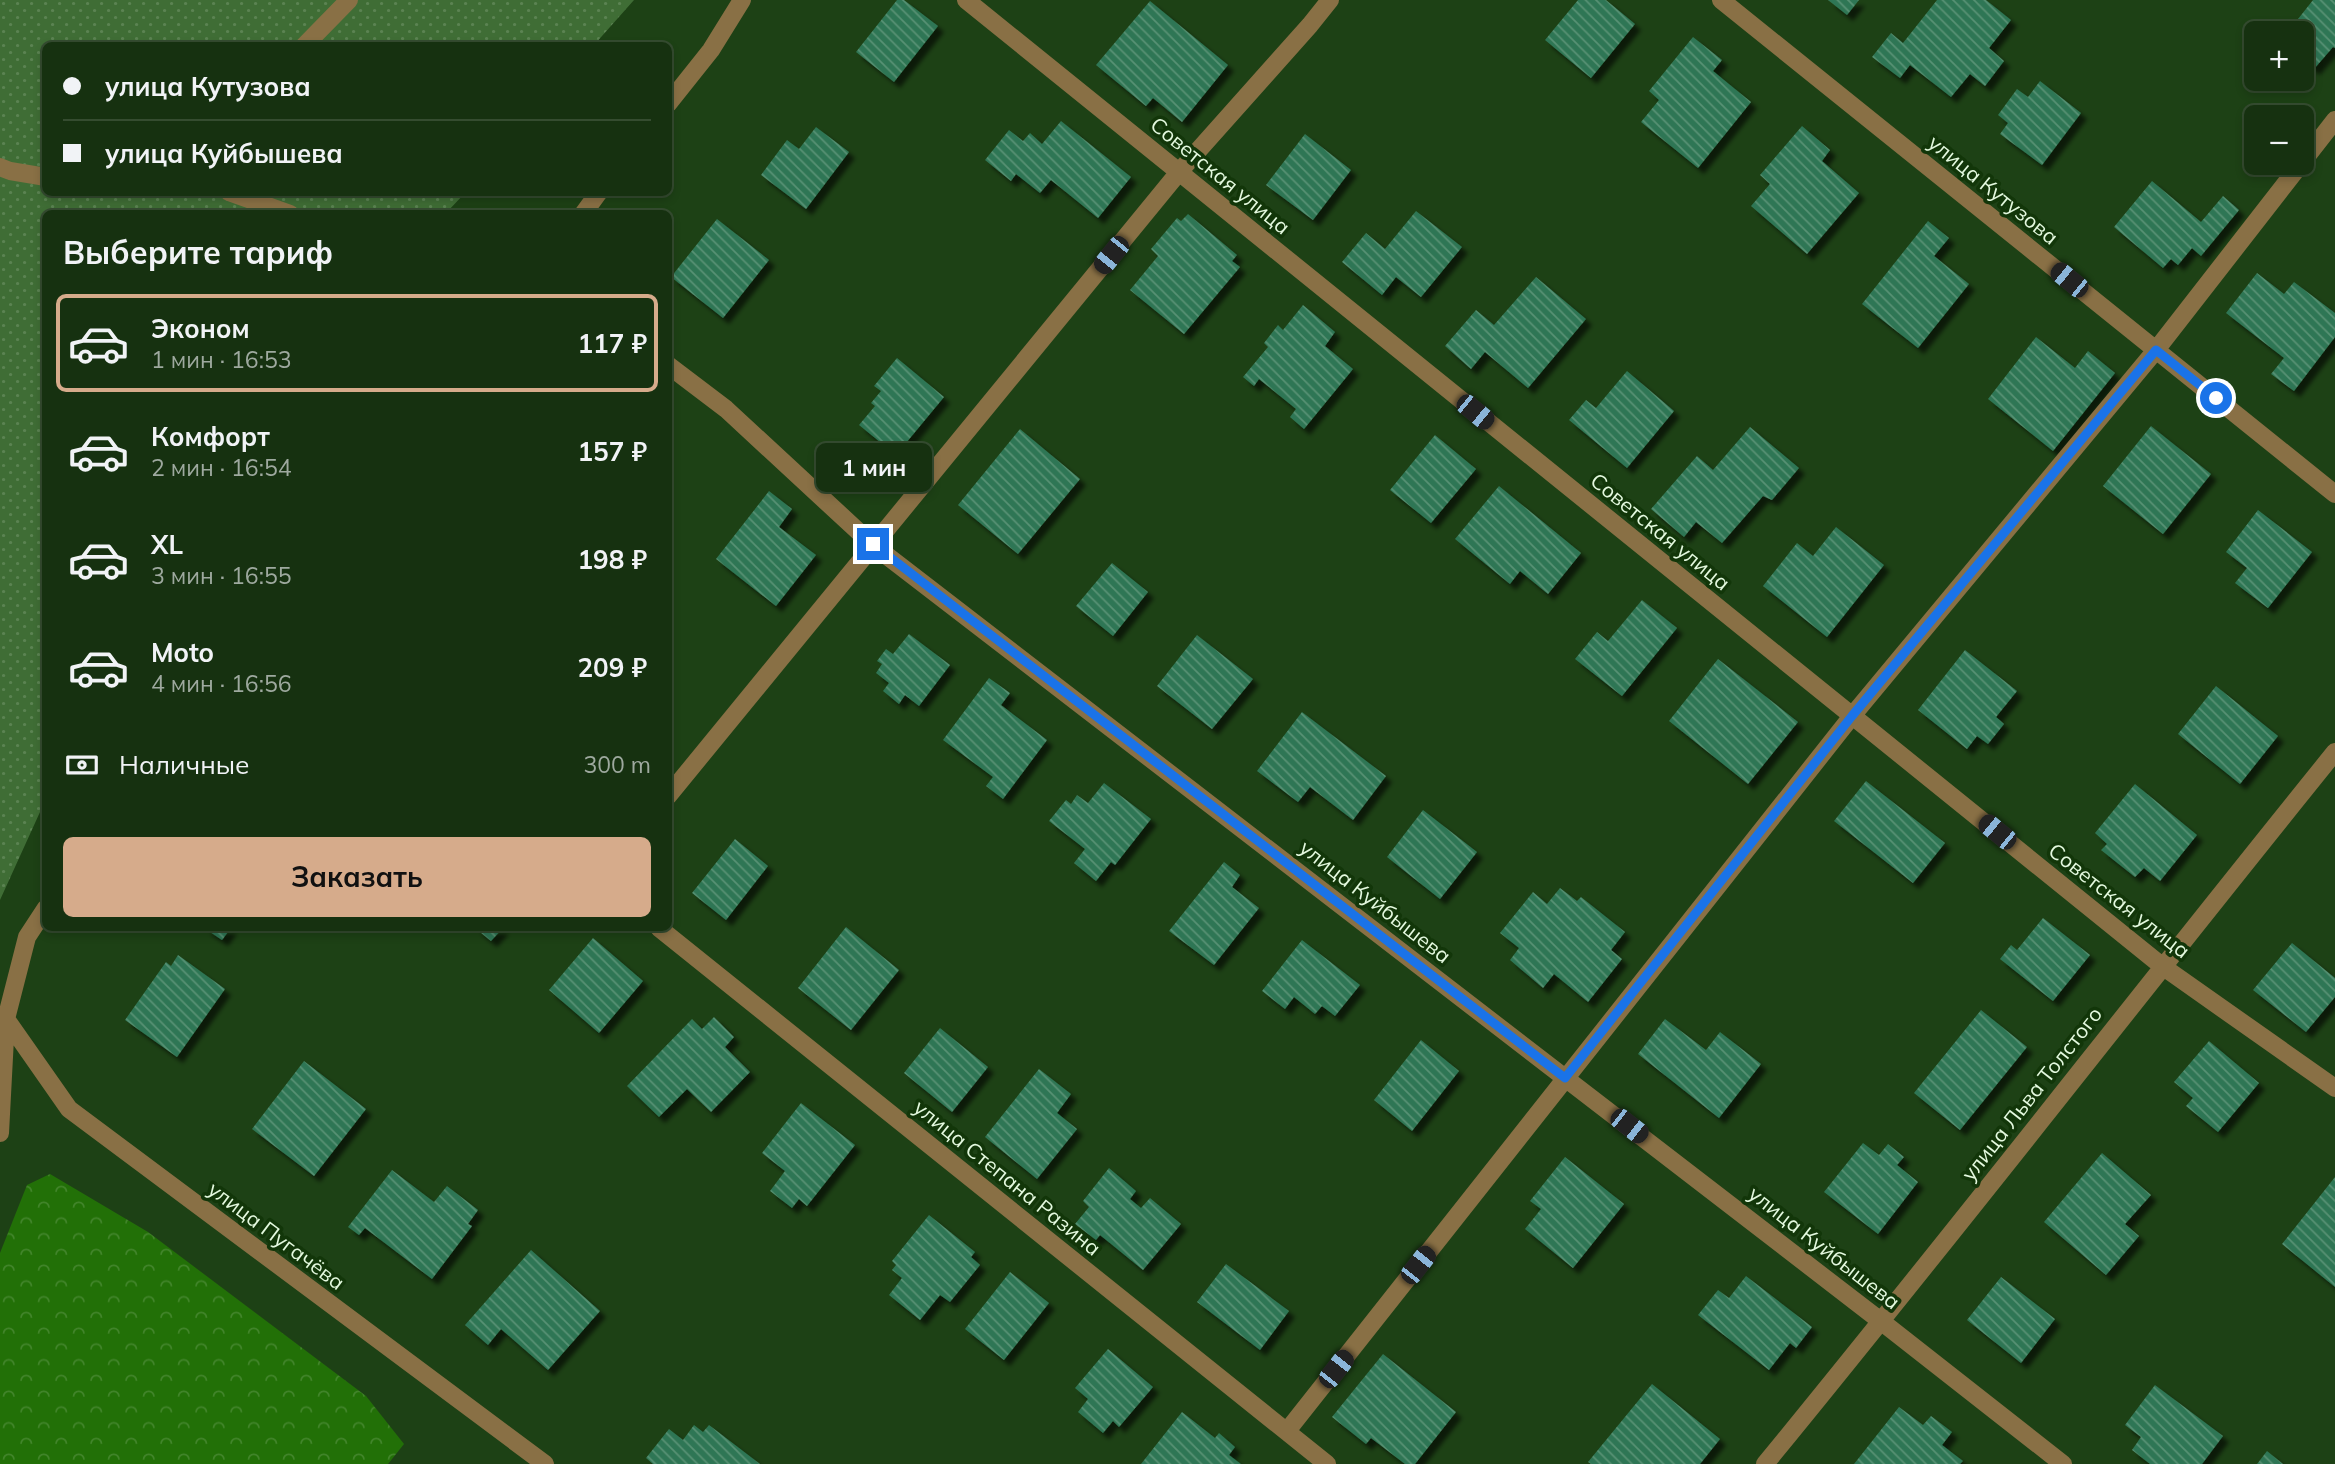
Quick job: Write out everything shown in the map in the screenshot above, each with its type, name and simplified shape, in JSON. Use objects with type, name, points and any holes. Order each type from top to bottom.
[{"type":"street","points":[[308,42],[349,0]]},
{"type":"street","points":[[672,99],[711,50],[742,0]]},
{"type":"street","name":"Советская улица","points":[[967,0],[2162,966],[2335,1088]]},
{"type":"street","points":[[672,791],[1179,172],[1330,0]]},
{"type":"street","name":"улица Кутузова","points":[[1721,0],[2335,495]]},
{"type":"street","points":[[1287,1431],[1852,716],[2156,350],[2335,120]]},
{"type":"street","points":[[0,167],[42,176]]},
{"type":"street","points":[[240,196],[279,210]]},
{"type":"street","points":[[586,210],[597,196]]},
{"type":"street","name":"улица Куйбышева","points":[[672,368],[726,409],[873,544],[2063,1464]]},
{"type":"street","name":"улица Льва Толстого","points":[[1765,1464],[1882,1322],[2162,966],[2335,752]]},
{"type":"street","points":[[0,1133],[6,1018],[27,937],[42,914]]},
{"type":"street","name":"улица Степана Разина","points":[[663,931],[1327,1464]]},
{"type":"street","name":"улица Пугачёва","points":[[6,1018],[69,1110],[545,1464]]},
{"type":"green space","points":[[0,0],[634,0],[597,42],[42,42],[42,196],[462,196],[449,210],[42,210],[42,808],[0,900]]},
{"type":"green space","points":[[50,1174],[148,1232],[366,1396],[404,1444],[388,1464],[0,1464],[0,1253],[27,1185]]},
{"type":"building","points":[[897,0],[904,0],[938,26],[894,82],[856,52]]},
{"type":"building","points":[[1578,0],[1606,0],[1635,24],[1591,78],[1545,40]]},
{"type":"building","points":[[1828,0],[1859,0],[1847,15]]},
{"type":"building","points":[[1937,0],[1986,0],[2011,20],[1989,48],[2004,61],[1985,86],[1970,74],[1951,97],[1910,65],[1900,78],[1872,57],[1891,33],[1903,43]]},
{"type":"building","points":[[2313,0],[2335,0],[2335,48],[2333,47],[2314,69],[2314,21],[2296,21]]},
{"type":"building","points":[[1150,1],[1228,65],[1182,122],[1153,98],[1146,106],[1096,65]]},
{"type":"building","points":[[1693,37],[1722,60],[1713,71],[1751,102],[1698,168],[1641,122],[1659,100],[1649,91]]},
{"type":"building","points":[[2040,81],[2081,113],[2042,165],[2000,134],[2008,123],[1998,115],[2017,89],[2028,97]]},
{"type":"building","points":[[1061,121],[1131,177],[1098,218],[1051,180],[1040,193],[1016,174],[1011,181],[985,160],[1009,130],[1023,141],[1030,133],[1042,144]]},
{"type":"building","points":[[1802,126],[1830,150],[1822,161],[1859,193],[1807,254],[1751,206],[1770,184],[1760,175]]},
{"type":"building","points":[[816,127],[849,152],[806,209],[761,175],[787,140],[799,149]]},
{"type":"building","points":[[1305,134],[1351,170],[1313,220],[1266,185]]},
{"type":"building","points":[[2152,181],[2201,222],[2223,196],[2239,210],[2201,256],[2192,248],[2178,265],[2171,259],[2163,268],[2114,227]]},
{"type":"building","points":[[1416,211],[1462,247],[1421,297],[1396,277],[1382,295],[1342,262],[1366,233],[1385,249]]},
{"type":"building","points":[[1188,214],[1237,255],[1232,261],[1240,267],[1184,334],[1130,290],[1158,256],[1151,249],[1177,218],[1181,221]]},
{"type":"building","points":[[717,219],[769,260],[723,318],[672,276]]},
{"type":"building","points":[[1928,221],[1949,238],[1934,256],[1969,284],[1918,348],[1862,304]]},
{"type":"building","points":[[2257,273],[2284,294],[2294,282],[2335,313],[2335,337],[2294,391],[2271,374],[2284,358],[2226,313]]},
{"type":"building","points":[[1536,277],[1586,319],[1528,388],[1485,352],[1471,369],[1445,346],[1476,310],[1494,325]]},
{"type":"building","points":[[1303,305],[1335,332],[1325,346],[1353,369],[1304,429],[1290,417],[1296,409],[1259,379],[1254,386],[1243,377],[1268,347],[1264,343],[1278,325],[1283,330]]},
{"type":"building","points":[[2036,337],[2075,368],[2088,351],[2115,373],[2053,451],[1988,399]]},
{"type":"building","points":[[897,358],[944,397],[896,455],[859,425],[875,406],[871,403],[881,391],[874,386]]},
{"type":"building","points":[[1627,371],[1674,411],[1627,468],[1569,420],[1586,400],[1596,408]]},
{"type":"building","points":[[2151,426],[2211,474],[2163,534],[2103,486]]},
{"type":"building","points":[[1750,427],[1799,468],[1772,500],[1763,496],[1722,543],[1696,522],[1684,537],[1651,509],[1697,456],[1713,470]]},
{"type":"building","points":[[1020,429],[1080,479],[1018,554],[958,505]]},
{"type":"building","points":[[1435,435],[1476,469],[1431,523],[1390,490]]},
{"type":"building","points":[[1499,486],[1581,553],[1548,594],[1520,571],[1510,584],[1455,539]]},
{"type":"building","points":[[769,491],[792,509],[779,527],[816,555],[776,606],[716,559]]},
{"type":"building","points":[[2258,510],[2312,552],[2268,608],[2235,583],[2247,568],[2226,552]]},
{"type":"building","points":[[1836,527],[1884,565],[1827,637],[1763,586],[1797,543],[1813,556]]},
{"type":"building","points":[[1112,563],[1148,592],[1113,636],[1076,606]]},
{"type":"building","points":[[1642,600],[1677,628],[1622,696],[1575,659],[1597,632],[1608,641]]},
{"type":"building","points":[[909,634],[950,665],[919,706],[905,695],[899,704],[883,691],[889,683],[876,673],[882,664],[877,661],[886,649],[893,654]]},
{"type":"building","points":[[1197,635],[1253,679],[1212,729],[1157,686]]},
{"type":"building","points":[[1965,650],[2017,691],[1996,717],[2004,724],[1988,744],[1977,736],[1967,749],[1918,710]]},
{"type":"building","points":[[1718,659],[1798,722],[1748,784],[1669,721]]},
{"type":"building","points":[[989,678],[1010,693],[1001,705],[1047,740],[1003,799],[986,786],[993,777],[943,740]]},
{"type":"building","points":[[2216,686],[2278,736],[2240,784],[2178,734]]},
{"type":"building","points":[[1302,712],[1386,776],[1353,820],[1310,787],[1298,802],[1257,771]]},
{"type":"building","points":[[1866,781],[1945,843],[1913,883],[1834,821]]},
{"type":"building","points":[[1104,783],[1151,819],[1115,865],[1111,862],[1096,881],[1074,863],[1085,849],[1049,821],[1066,800],[1071,804],[1077,795],[1088,803]]},
{"type":"building","points":[[2135,784],[2197,835],[2160,881],[2144,868],[2135,877],[2101,850],[2107,844],[2095,833]]},
{"type":"building","points":[[1423,810],[1477,852],[1440,899],[1387,857]]},
{"type":"building","points":[[735,839],[768,866],[726,920],[692,893]]},
{"type":"building","points":[[1224,862],[1240,875],[1232,887],[1259,908],[1214,965],[1169,931]]},
{"type":"building","points":[[1560,888],[1577,901],[1581,897],[1625,932],[1611,950],[1622,959],[1588,1002],[1554,974],[1543,988],[1510,960],[1519,948],[1500,933],[1533,892],[1547,904]]},
{"type":"building","points":[[2043,918],[2090,955],[2053,1001],[2000,959],[2011,945],[2017,950]]},
{"type":"building","points":[[846,927],[899,970],[851,1030],[798,988]]},
{"type":"building","points":[[208,931],[229,931],[222,940]]},
{"type":"building","points":[[479,931],[500,931],[491,941]]},
{"type":"building","points":[[593,938],[643,981],[599,1033],[549,990]]},
{"type":"building","points":[[1302,940],[1360,985],[1335,1016],[1322,1006],[1315,1014],[1294,997],[1285,1009],[1262,991]]},
{"type":"building","points":[[2292,943],[2335,978],[2335,997],[2306,1032],[2253,990]]},
{"type":"building","points":[[178,955],[225,989],[177,1057],[125,1020],[166,962],[171,966]]},
{"type":"building","points":[[1981,1010],[2027,1047],[1960,1130],[1914,1093]]},
{"type":"building","points":[[714,1017],[734,1037],[725,1047],[750,1072],[711,1112],[687,1089],[659,1117],[627,1086],[692,1019],[702,1029]]},
{"type":"building","points":[[1665,1019],[1706,1050],[1720,1032],[1761,1064],[1719,1118],[1638,1054]]},
{"type":"building","points":[[940,1028],[988,1067],[952,1112],[904,1073]]},
{"type":"building","points":[[1421,1040],[1459,1071],[1412,1131],[1374,1100]]},
{"type":"building","points":[[2209,1041],[2259,1083],[2218,1132],[2186,1106],[2193,1098],[2174,1082]]},
{"type":"building","points":[[304,1061],[366,1109],[314,1176],[252,1129]]},
{"type":"building","points":[[1039,1069],[1071,1094],[1057,1113],[1077,1129],[1037,1179],[985,1137]]},
{"type":"building","points":[[801,1103],[855,1145],[807,1206],[799,1199],[792,1208],[770,1191],[785,1171],[762,1153]]},
{"type":"building","points":[[1863,1143],[1879,1155],[1888,1144],[1904,1157],[1897,1165],[1918,1182],[1878,1234],[1824,1192]]},
{"type":"building","points":[[2102,1153],[2151,1195],[2125,1224],[2139,1236],[2106,1275],[2044,1222]]},
{"type":"building","points":[[1565,1157],[1624,1204],[1573,1268],[1525,1229],[1541,1209],[1530,1201]]},
{"type":"building","points":[[1109,1168],[1136,1191],[1130,1199],[1141,1208],[1150,1198],[1181,1224],[1143,1270],[1100,1235],[1096,1240],[1075,1224],[1089,1207],[1083,1201]]},
{"type":"building","points":[[392,1170],[434,1202],[447,1186],[478,1210],[468,1224],[472,1226],[432,1279],[365,1228],[359,1235],[348,1227]]},
{"type":"building","points":[[2335,1177],[2335,1287],[2282,1244]]},
{"type":"building","points":[[929,1215],[975,1252],[971,1257],[980,1265],[950,1302],[940,1295],[920,1320],[889,1295],[902,1278],[892,1270],[896,1265],[892,1261]]},
{"type":"building","points":[[531,1250],[600,1311],[548,1370],[501,1329],[488,1345],[465,1325]]},
{"type":"building","points":[[1226,1264],[1289,1311],[1260,1350],[1197,1302]]},
{"type":"building","points":[[1010,1272],[1049,1303],[1004,1360],[965,1329]]},
{"type":"building","points":[[1746,1276],[1812,1327],[1796,1348],[1790,1343],[1769,1370],[1698,1315],[1718,1290],[1729,1298]]},
{"type":"building","points":[[2001,1277],[2055,1319],[2021,1363],[1967,1320]]},
{"type":"building","points":[[1108,1349],[1153,1387],[1119,1427],[1113,1421],[1103,1433],[1078,1412],[1088,1399],[1075,1388]]},
{"type":"building","points":[[1383,1354],[1456,1412],[1415,1464],[1405,1464],[1371,1438],[1366,1444],[1332,1417]]},
{"type":"building","points":[[1652,1384],[1720,1439],[1700,1464],[1588,1462]]},
{"type":"building","points":[[2155,1385],[2223,1436],[2202,1464],[2150,1464],[2132,1450],[2141,1437],[2125,1425]]},
{"type":"building","points":[[1899,1407],[1923,1425],[1931,1416],[1952,1432],[1942,1445],[1963,1461],[1960,1464],[1854,1464]]},
{"type":"building","points":[[1182,1412],[1215,1438],[1219,1433],[1235,1447],[1229,1455],[1241,1464],[1141,1464]]},
{"type":"building","points":[[694,1425],[703,1432],[709,1425],[760,1464],[653,1464],[646,1458],[669,1429],[683,1440]]},
{"type":"building","points":[[2267,1451],[2283,1464],[2257,1464]]},
{"type":"route","points":[[873,544],[1565,1078],[1852,716],[2156,350],[2216,398]]}]
